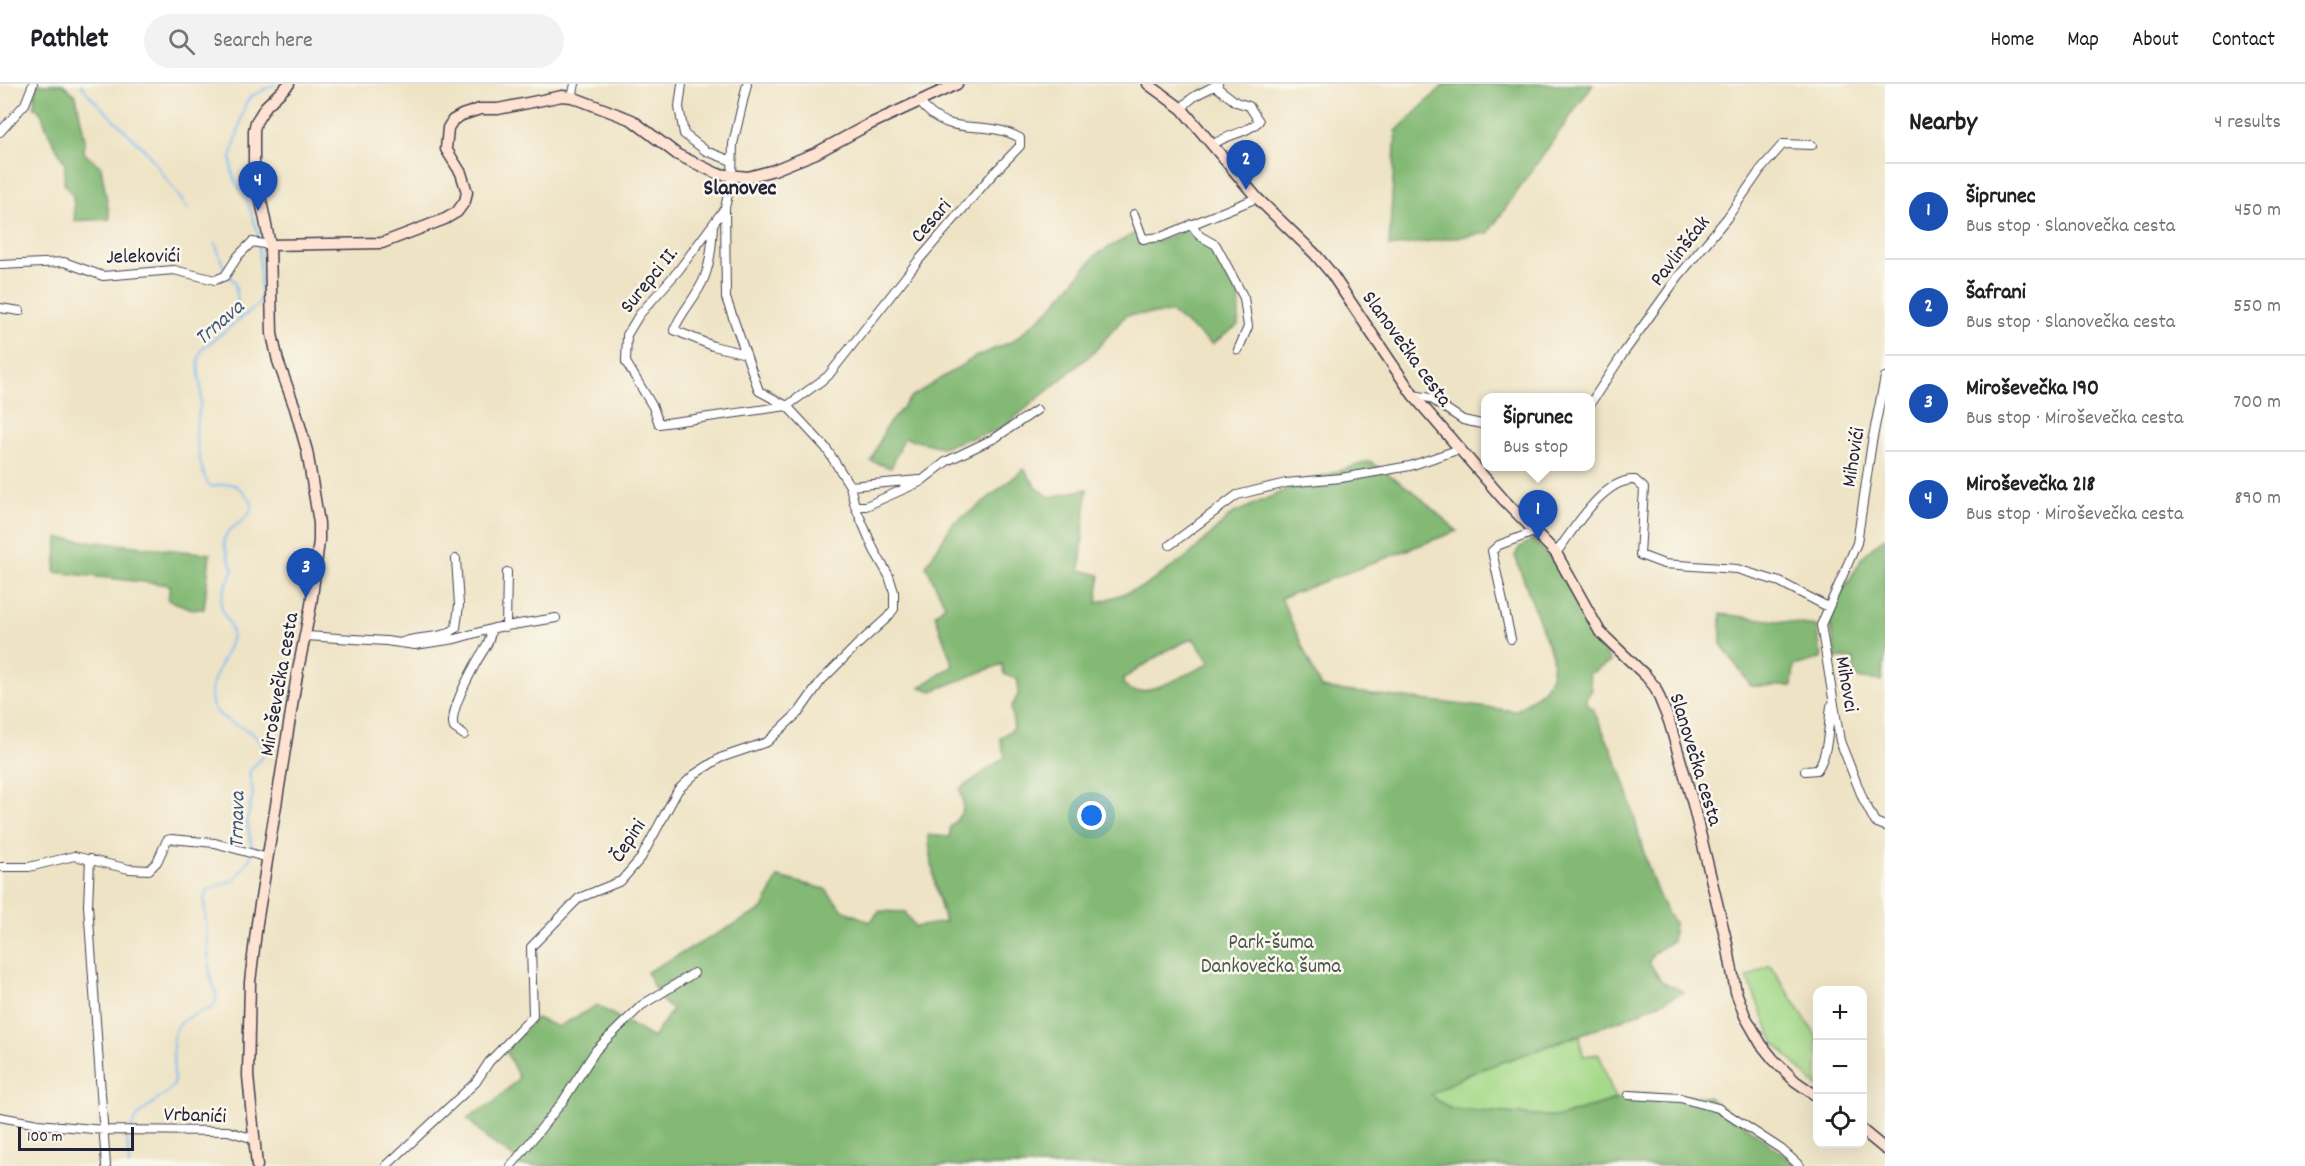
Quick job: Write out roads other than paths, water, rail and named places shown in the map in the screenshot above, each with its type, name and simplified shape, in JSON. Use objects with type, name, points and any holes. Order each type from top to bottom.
[{"type":"street","points":[[0,132],[18,114],[31,93],[33,84]]},
{"type":"street","name":"Miroševečka cesta","points":[[257,1166],[248,1076],[250,982],[296,684],[306,636],[317,558],[319,523],[307,451],[278,361],[272,334],[254,166],[254,130],[260,114],[289,84]]},
{"type":"street","points":[[572,97],[575,84]]},
{"type":"street","points":[[682,84],[679,106],[684,134],[706,151],[732,161]]},
{"type":"street","points":[[747,84],[733,144],[732,176],[725,208],[726,298],[759,391],[787,406],[826,448],[850,486],[855,506],[866,506],[887,499],[923,480],[947,461],[995,438],[1037,410]]},
{"type":"street","points":[[262,243],[382,243],[445,219],[457,212],[465,201],[467,192],[461,173],[446,148],[448,128],[453,120],[462,114],[480,109],[498,109],[562,96],[572,97],[632,120],[678,155],[718,174],[748,177],[774,170],[816,153],[957,84]]},
{"type":"street","name":"Slanovečka cesta","points":[[1148,84],[1182,109],[1214,144],[1257,198],[1315,254],[1331,273],[1413,395],[1534,532],[1556,553],[1600,632],[1646,676],[1661,699],[1692,800],[1739,1000],[1761,1044],[1782,1069],[1814,1094]]},
{"type":"street","points":[[1182,109],[1192,97],[1217,85],[1236,102],[1249,106],[1260,121],[1253,128],[1224,137],[1214,144]]},
{"type":"street","name":"Cesari","points":[[787,406],[828,376],[918,261],[1020,146],[1020,138],[1006,132],[945,124],[927,113],[919,101]]},
{"type":"street","name":"Pavlinšćak","points":[[1595,397],[1672,286],[1727,218],[1761,169],[1783,144],[1812,145]]},
{"type":"street","points":[[1134,214],[1143,239],[1161,237],[1257,198]]},
{"type":"street","name":"Surepci II.","points":[[725,208],[678,271],[639,315],[627,335],[626,362],[649,399],[659,424],[787,406]]},
{"type":"street","points":[[714,223],[711,255],[705,277],[679,317],[674,330],[713,346],[746,354]]},
{"type":"street","points":[[1191,224],[1200,236],[1216,244],[1244,298],[1248,327],[1238,350]]},
{"type":"street","name":"Jelekovići","points":[[0,265],[64,262],[103,276],[174,270],[194,273],[212,280],[226,274],[245,247],[262,243]]},
{"type":"street","points":[[0,308],[20,311]]},
{"type":"street","name":"Mihovići","points":[[1857,543],[1872,442],[1885,377]]},
{"type":"street","points":[[1413,395],[1430,398],[1463,420],[1481,424]]},
{"type":"street","points":[[1170,545],[1237,495],[1286,483],[1341,478],[1410,466],[1460,448]]},
{"type":"street","points":[[850,486],[923,480]]},
{"type":"street","points":[[1556,553],[1601,495],[1622,481],[1635,480],[1644,488],[1641,555],[1664,564],[1737,569],[1780,582],[1828,607]]},
{"type":"street","name":"Čepini","points":[[386,1166],[476,1082],[489,1062],[533,1016],[531,947],[579,898],[621,881],[641,858],[678,790],[695,774],[720,758],[767,742],[799,712],[822,681],[894,609],[894,592],[889,576],[874,550],[855,506]]},
{"type":"street","points":[[1511,639],[1492,550],[1499,545],[1534,532]]},
{"type":"street","name":"Mihovci","points":[[1857,543],[1821,625],[1840,741],[1863,800],[1875,822],[1885,825]]},
{"type":"street","points":[[399,643],[444,634],[456,628],[459,605],[456,559]]},
{"type":"street","points":[[506,627],[507,572]]},
{"type":"street","points":[[306,636],[415,645],[556,618]]},
{"type":"street","points":[[464,735],[454,728],[452,720],[472,669],[490,638],[491,629]]},
{"type":"street","points":[[1805,771],[1817,770],[1819,767],[1827,738],[1832,698]]},
{"type":"street","points":[[0,867],[29,867],[74,856],[129,869],[149,870],[157,862],[167,840],[171,839],[214,843],[268,858]]},
{"type":"street","points":[[90,859],[88,905],[106,1166]]},
{"type":"street","points":[[510,1166],[563,1101],[596,1050],[642,1005],[694,973]]},
{"type":"street","points":[[1629,1095],[1680,1098],[1718,1108],[1781,1149],[1800,1166]]},
{"type":"street","name":"Vrbanići","points":[[0,1117],[38,1124],[104,1130],[228,1131],[254,1139]]},
{"type":"street","points":[[1867,1133],[1885,1149]]},
{"type":"waterway","points":[[81,84],[88,94],[147,152],[188,209]]},
{"type":"waterway","name":"Trnava","points":[[131,1128],[139,1115],[174,1085],[173,1037],[179,1025],[213,1007],[216,1002],[216,993],[210,975],[204,897],[208,890],[234,880],[251,857],[252,847],[247,821],[253,793],[249,773],[265,752],[256,736],[223,718],[217,712],[212,704],[211,696],[215,678],[232,636],[221,604],[233,569],[224,541],[229,531],[251,510],[252,502],[239,487],[230,484],[211,487],[205,478],[196,430],[201,398],[198,365],[203,348],[258,305],[261,296],[258,233],[246,198],[236,183],[231,158],[245,105],[250,97],[275,84]]},
{"type":"waterway","points":[[215,243],[225,271]]},
{"type":"waterway","points":[[228,275],[235,282],[240,319]]},
{"type":"waterway","name":"Trnava","points":[[128,1133],[129,1166]]},
{"type":"place","name":"Šafrani","points":[[1246,190]]},
{"type":"place","name":"Miroševečka 218","points":[[258,211]]},
{"type":"place","name":"Šiprunec","points":[[1538,540]]},
{"type":"place","name":"Miroševečka 190","points":[[306,598]]},
{"type":"district","name":"Slanovec","points":[[740,186]]},
{"type":"park label","name":"Park-šuma Dankovečka šuma","points":[[1271,953]]}]
